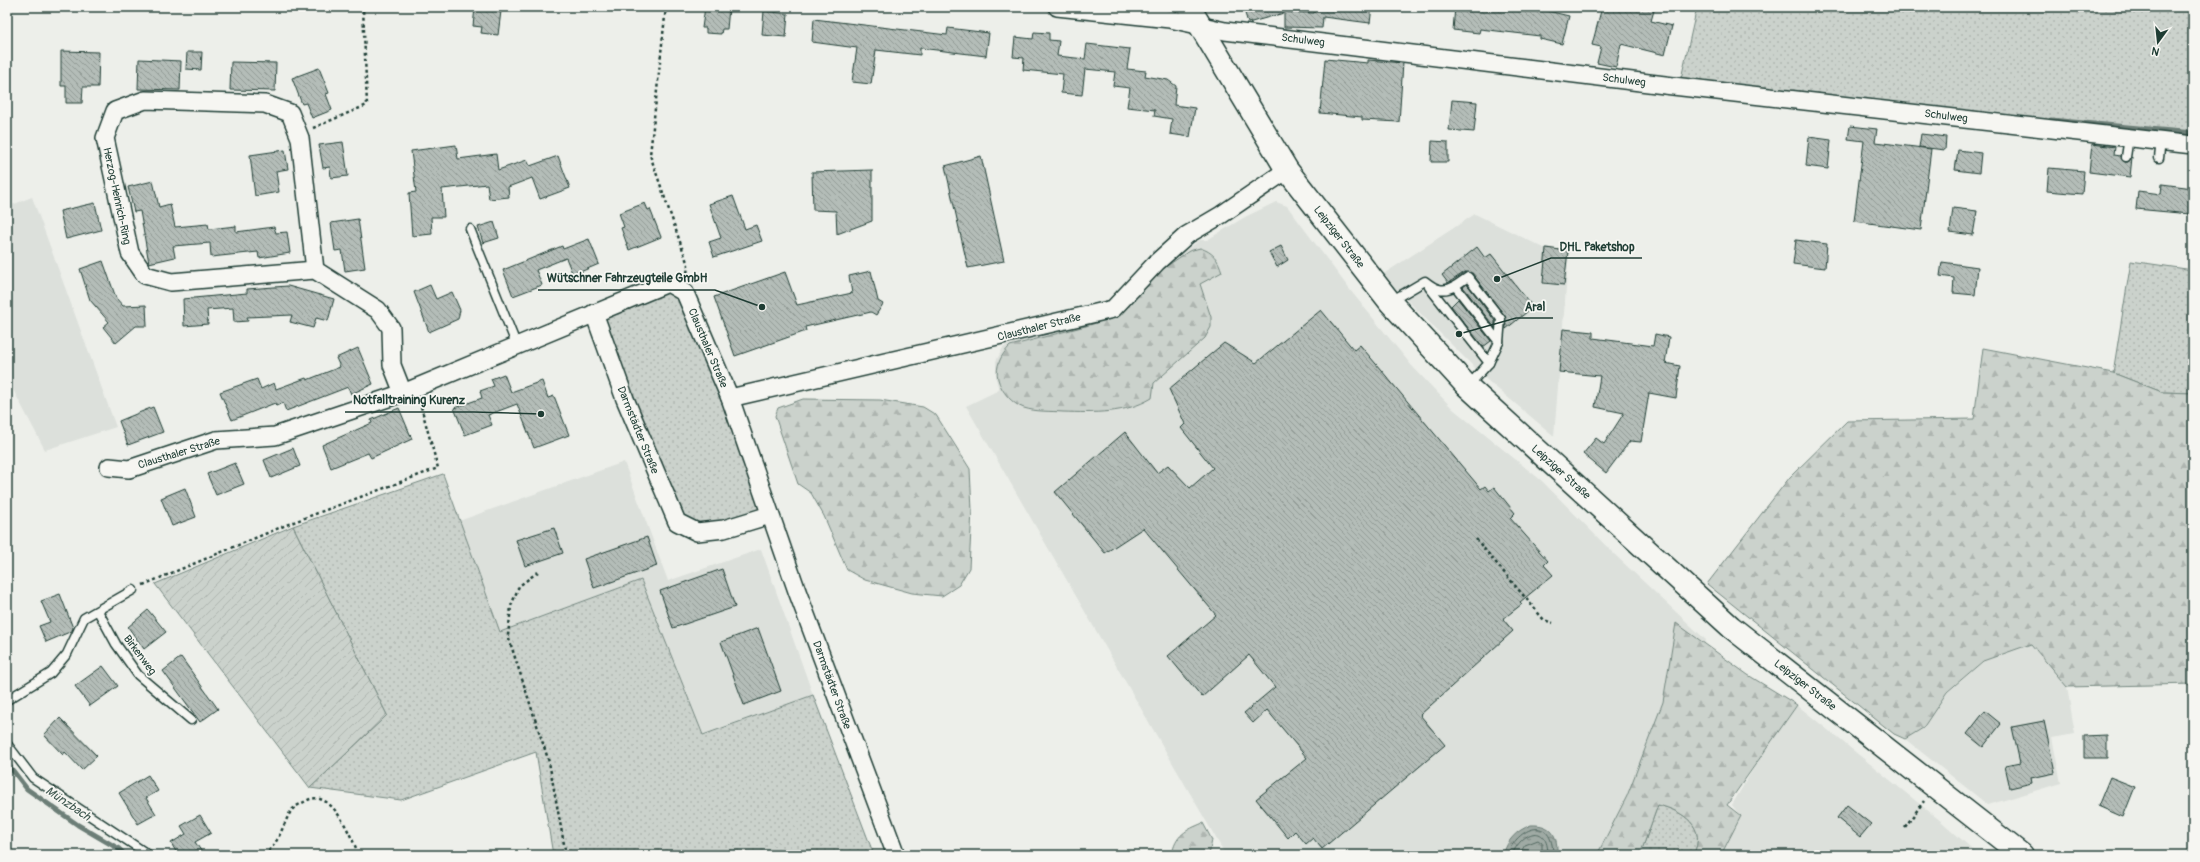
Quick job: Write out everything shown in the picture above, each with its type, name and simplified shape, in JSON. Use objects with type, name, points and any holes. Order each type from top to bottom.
[{"type":"main road","name":"Leipziger Straße","points":[[1189,7],[1287,170],[1390,302],[1467,386],[1730,627],[2022,855]]},
{"type":"street","name":"Schulweg","points":[[1057,7],[1170,19],[1225,31],[1673,86],[2193,145]]},
{"type":"street","name":"Herzog-Heinrich-Ring","points":[[145,100],[265,104],[290,114],[299,135],[315,270],[171,282],[145,275],[130,253],[105,138],[115,111],[145,100]]},
{"type":"street","name":"Clausthaler Straße","points":[[109,467],[129,468],[216,440],[274,436],[409,390],[668,283],[685,293],[730,398],[1113,309],[1156,262],[1186,235],[1221,215],[1287,170]]},
{"type":"street","points":[[315,270],[378,310],[392,328],[392,364],[409,390]]},
{"type":"street","name":"Darmstädter Straße","points":[[594,313],[628,406],[677,522],[697,532],[724,529],[770,515]]},
{"type":"street","name":"Darmstädter Straße","points":[[730,398],[770,515],[868,784],[896,855]]},
{"type":"lane","points":[[2126,157],[2129,137]]},
{"type":"lane","points":[[2159,158],[2161,141]]},
{"type":"lane","points":[[470,229],[517,346]]},
{"type":"lane","points":[[1425,281],[1440,290],[1448,290],[1468,277],[1501,319],[1499,342],[1489,363],[1467,386]]},
{"type":"lane","points":[[1390,302],[1425,281]]},
{"type":"lane","points":[[1425,281],[1489,363]]},
{"type":"lane","points":[[1455,286],[1499,342]]},
{"type":"lane","points":[[7,700],[51,672],[67,654],[84,618],[133,590]]},
{"type":"lane","name":"Birkenweg","points":[[98,611],[116,644],[138,675],[191,720]]},
{"type":"lane","points":[[7,744],[33,778],[149,855]]},
{"type":"path","points":[[299,135],[368,105],[363,7]]},
{"type":"path","points":[[666,7],[650,155],[688,265],[685,293]]},
{"type":"path","points":[[133,590],[292,523],[438,468],[409,390]]},
{"type":"path","points":[[1476,539],[1544,620],[1553,622]]},
{"type":"path","points":[[538,572],[519,586],[511,606],[508,636],[549,762],[566,855]]},
{"type":"path","points":[[1905,826],[1928,796]]},
{"type":"path","points":[[264,855],[272,849],[292,809],[308,799],[320,799],[330,804],[345,824],[359,855]]},
{"type":"shaded area","points":[[32,197],[116,427],[45,450],[7,378],[7,207]]},
{"type":"shaded area","points":[[1276,202],[1287,206],[1350,290],[1412,366],[1453,409],[1542,481],[1615,555],[1706,640],[1634,855],[1224,855],[1224,852],[966,406],[999,390],[996,379],[996,361],[1003,348],[1008,344],[1109,316],[1156,271],[1200,240],[1207,240],[1245,217]]},
{"type":"shaded area","points":[[1475,214],[1544,248],[1569,251],[1554,436],[1487,380],[1382,275]]},
{"type":"shaded area","points":[[624,462],[668,581],[761,549],[813,695],[703,735],[641,580],[500,632],[459,521]]},
{"type":"shaded area","points":[[2031,644],[2067,687],[2075,734],[2052,738],[2061,783],[1988,805],[1905,739],[1923,728],[1947,693],[1983,661]]},
{"type":"shaded area","points":[[1797,705],[1942,822],[1979,855],[1721,855],[1741,817],[1732,805],[1767,745]]},
{"type":"green space","points":[[1697,7],[2193,7],[2193,139],[1680,83]]},
{"type":"green space","points":[[1200,248],[1212,254],[1219,263],[1222,272],[1200,284],[1211,317],[1211,327],[1205,338],[1154,383],[1152,398],[1120,410],[1098,412],[1038,411],[1020,406],[1011,400],[1004,392],[999,384],[997,370],[1001,357],[1010,346],[1093,324],[1118,315],[1158,272],[1189,251]]},
{"type":"green space","points":[[2131,261],[2193,270],[2193,393],[2162,392],[2113,373]]},
{"type":"green space","points":[[668,283],[685,293],[770,515],[724,529],[677,522],[594,313]]},
{"type":"green space","points":[[1983,348],[2113,373],[2162,392],[2193,393],[2193,684],[2067,687],[2031,644],[1983,661],[1947,692],[1923,728],[1905,739],[1894,734],[1707,584],[1790,477],[1847,421],[1974,419]]},
{"type":"green space","points":[[803,399],[880,400],[923,407],[936,415],[970,469],[972,510],[969,568],[959,585],[942,596],[912,593],[865,580],[847,570],[824,516],[811,493],[798,484],[775,416],[778,408]]},
{"type":"green space","points":[[443,474],[500,632],[641,580],[703,735],[813,695],[874,855],[553,855],[536,752],[401,800],[310,788],[387,715],[293,526]]},
{"type":"green space","points":[[293,526],[387,715],[310,788],[155,584]]},
{"type":"green space","points":[[1676,623],[1748,675],[1797,705],[1727,805],[1741,816],[1721,855],[1693,855],[1697,845],[1695,828],[1684,816],[1676,811],[1658,805],[1640,855],[1597,855],[1627,796],[1663,702]]},
{"type":"green space","points":[[1658,805],[1676,811],[1684,816],[1695,828],[1697,845],[1693,855],[1640,855]]},
{"type":"green space","points":[[1203,823],[1212,840],[1209,855],[1172,855],[1173,848],[1182,834]]},
{"type":"water","points":[[1531,825],[1544,827],[1552,832],[1555,837],[1557,855],[1503,855],[1507,844],[1513,836]]},
{"type":"building","points":[[705,7],[729,8],[727,29],[722,29],[721,34],[706,33],[706,28],[702,28]]},
{"type":"building","points":[[1243,7],[1290,7],[1291,11],[1288,12],[1314,13],[1315,7],[1372,7],[1370,23],[1323,17],[1322,28],[1284,27],[1284,13],[1248,23]]},
{"type":"building","points":[[1455,7],[1531,7],[1569,16],[1562,44],[1540,39],[1540,36],[1480,29],[1479,33],[1453,30]]},
{"type":"building","points":[[1602,7],[1655,7],[1651,21],[1672,26],[1665,55],[1621,44],[1616,67],[1597,63],[1601,47],[1592,45]]},
{"type":"building","points":[[475,8],[501,11],[498,35],[481,33],[482,27],[473,26]]},
{"type":"building","points":[[764,11],[788,14],[786,37],[762,35]]},
{"type":"building","points":[[814,19],[947,35],[948,28],[989,33],[986,56],[920,48],[920,55],[876,50],[871,84],[852,82],[857,48],[812,42]]},
{"type":"building","points":[[1034,32],[1049,33],[1049,40],[1059,41],[1057,56],[1085,59],[1087,44],[1130,49],[1127,69],[1146,71],[1145,76],[1168,80],[1176,86],[1174,105],[1195,108],[1190,137],[1170,134],[1172,119],[1154,116],[1155,110],[1127,107],[1130,88],[1113,86],[1115,72],[1085,69],[1082,95],[1061,93],[1063,74],[1023,70],[1024,58],[1013,57],[1015,37],[1033,39]]},
{"type":"building","points":[[61,51],[99,52],[98,87],[83,87],[82,103],[66,103],[66,86],[61,86]]},
{"type":"building","points":[[187,52],[202,52],[201,70],[186,69]]},
{"type":"building","points":[[139,59],[181,61],[180,90],[138,89]]},
{"type":"building","points":[[1325,59],[1368,63],[1368,60],[1403,63],[1399,122],[1362,120],[1362,117],[1320,113]]},
{"type":"building","points":[[231,62],[276,63],[275,91],[230,90]]},
{"type":"building","points":[[319,68],[329,93],[326,94],[332,110],[312,118],[306,103],[302,104],[292,78]]},
{"type":"building","points":[[1452,100],[1477,102],[1474,132],[1449,130]]},
{"type":"building","points":[[1850,126],[1877,129],[1875,142],[1931,149],[1921,230],[1854,221],[1864,141],[1848,139]]},
{"type":"building","points":[[1921,134],[1946,137],[1945,150],[1919,147]]},
{"type":"building","points":[[1809,137],[1831,140],[1828,169],[1806,166]]},
{"type":"building","points":[[1432,141],[1448,142],[1448,162],[1431,162]]},
{"type":"building","points":[[343,142],[348,176],[331,178],[330,167],[323,168],[319,145]]},
{"type":"building","points":[[2092,144],[2115,147],[2114,155],[2121,156],[2125,162],[2128,162],[2132,157],[2130,177],[2089,172]]},
{"type":"building","points":[[456,145],[458,159],[496,154],[498,170],[527,160],[530,166],[558,156],[570,188],[540,199],[532,178],[508,187],[509,197],[489,199],[487,184],[442,189],[444,217],[431,217],[432,234],[412,236],[409,193],[416,192],[411,151]]},
{"type":"building","points":[[285,150],[288,169],[276,171],[279,192],[255,196],[250,155]]},
{"type":"building","points":[[1958,150],[1981,153],[1979,173],[1955,170]]},
{"type":"building","points":[[981,156],[1004,261],[968,268],[945,166]]},
{"type":"building","points":[[2049,168],[2084,171],[2082,194],[2047,191]]},
{"type":"building","points":[[872,170],[872,221],[837,234],[836,211],[813,210],[812,172]]},
{"type":"building","points":[[153,181],[159,207],[170,204],[175,227],[208,224],[209,229],[236,226],[236,232],[274,227],[276,233],[287,232],[290,253],[259,258],[258,252],[211,257],[210,243],[173,246],[175,257],[149,263],[140,211],[134,212],[128,187]]},
{"type":"building","points":[[2162,184],[2193,188],[2190,214],[2136,209],[2138,191],[2161,194]]},
{"type":"building","points":[[733,196],[745,229],[756,225],[762,241],[714,257],[709,242],[721,238],[709,204]]},
{"type":"building","points":[[95,203],[101,230],[66,239],[60,211]]},
{"type":"building","points":[[645,203],[648,210],[650,209],[661,237],[629,250],[621,228],[624,227],[619,213]]},
{"type":"building","points":[[1953,208],[1977,211],[1973,235],[1950,232]]},
{"type":"building","points":[[358,219],[365,268],[345,271],[342,250],[335,251],[331,223]]},
{"type":"building","points":[[494,222],[499,238],[483,243],[478,227]]},
{"type":"building","points":[[589,239],[599,264],[573,275],[566,258],[536,270],[542,285],[513,296],[503,270],[562,246],[563,249]]},
{"type":"building","points":[[1796,240],[1827,244],[1825,268],[1793,264]]},
{"type":"building","points":[[1281,246],[1288,260],[1277,267],[1269,252]]},
{"type":"building","points":[[1477,247],[1485,258],[1491,254],[1533,307],[1506,329],[1505,316],[1472,273],[1465,272],[1448,283],[1442,275]]},
{"type":"building","points":[[1546,248],[1568,251],[1564,285],[1543,283]]},
{"type":"building","points":[[103,261],[116,298],[123,306],[146,305],[147,326],[136,326],[116,343],[103,327],[109,322],[90,300],[80,269]]},
{"type":"building","points":[[1942,262],[1978,267],[1975,295],[1953,293],[1954,278],[1940,276]]},
{"type":"building","points":[[871,271],[878,301],[883,304],[876,315],[871,312],[805,327],[806,331],[735,356],[714,297],[785,272],[797,305],[852,293],[849,276]]},
{"type":"building","points":[[1467,284],[1495,321],[1495,328],[1463,287]]},
{"type":"building","points":[[430,285],[436,299],[452,292],[460,310],[458,319],[429,332],[414,292]]},
{"type":"building","points":[[288,286],[334,299],[328,321],[316,318],[313,328],[290,322],[292,315],[247,317],[248,321],[234,322],[233,308],[207,310],[208,324],[184,326],[183,299],[247,293],[247,289]]},
{"type":"building","points":[[1458,299],[1491,341],[1483,347],[1451,306]]},
{"type":"building","points":[[1321,310],[1354,350],[1360,345],[1481,489],[1485,486],[1489,491],[1494,487],[1515,513],[1510,518],[1548,561],[1544,565],[1553,575],[1520,602],[1522,604],[1503,619],[1513,631],[1420,715],[1445,745],[1322,849],[1313,838],[1306,844],[1295,831],[1288,838],[1256,799],[1307,758],[1267,710],[1253,723],[1244,713],[1275,687],[1249,655],[1202,697],[1168,656],[1216,615],[1143,528],[1105,553],[1055,492],[1125,432],[1157,473],[1168,465],[1190,488],[1213,468],[1181,428],[1185,424],[1169,389],[1224,343],[1256,363]]},
{"type":"building","points":[[1563,329],[1593,332],[1593,338],[1653,346],[1655,334],[1669,337],[1665,363],[1680,366],[1676,398],[1649,393],[1641,442],[1630,441],[1606,473],[1583,454],[1596,438],[1604,444],[1624,413],[1595,407],[1600,376],[1559,372]]},
{"type":"building","points":[[358,348],[373,384],[351,394],[348,387],[286,411],[283,403],[276,406],[275,403],[232,420],[220,392],[257,379],[261,389],[274,383],[276,389],[306,378],[307,380],[340,367],[336,358]]},
{"type":"building","points":[[504,374],[511,392],[542,381],[548,398],[554,396],[569,435],[534,448],[517,404],[488,415],[492,425],[465,435],[454,408],[482,398],[480,391],[494,386],[491,379]]},
{"type":"building","points":[[153,407],[163,432],[128,445],[119,421]]},
{"type":"building","points":[[399,408],[412,439],[371,458],[368,453],[331,468],[322,445],[372,423],[371,420]]},
{"type":"building","points":[[293,448],[300,466],[271,478],[264,460]]},
{"type":"building","points":[[235,463],[244,484],[216,495],[207,474]]},
{"type":"building","points":[[185,488],[196,517],[172,526],[161,498]]},
{"type":"building","points":[[554,528],[563,553],[525,566],[516,540]]},
{"type":"building","points":[[647,537],[657,566],[594,588],[584,559]]},
{"type":"building","points":[[722,569],[735,607],[673,628],[660,591]]},
{"type":"building","points":[[60,594],[73,628],[72,631],[46,642],[39,626],[50,622],[41,601]]},
{"type":"building","points":[[148,610],[166,632],[144,649],[128,627]]},
{"type":"building","points":[[758,628],[781,691],[744,705],[721,642]]},
{"type":"building","points":[[181,657],[218,709],[200,722],[163,671]]},
{"type":"building","points":[[103,666],[118,686],[90,706],[75,686]]},
{"type":"building","points":[[1985,711],[2001,724],[1983,747],[1967,734]]},
{"type":"building","points":[[60,718],[97,756],[82,770],[65,752],[63,755],[44,735]]},
{"type":"building","points":[[2044,721],[2055,773],[2031,778],[2032,783],[2010,788],[2005,766],[2020,763],[2012,727]]},
{"type":"building","points":[[2107,735],[2107,758],[2084,758],[2084,736]]},
{"type":"building","points":[[148,775],[158,791],[146,798],[156,814],[138,824],[119,793]]},
{"type":"building","points":[[2110,777],[2135,787],[2123,817],[2098,806]]},
{"type":"building","points":[[1847,805],[1871,824],[1860,837],[1837,818]]},
{"type":"building","points":[[200,815],[211,833],[195,842],[204,855],[178,855],[171,843],[186,834],[181,826]]},
{"type":"waterway","points":[[2051,120],[2193,133]]},
{"type":"waterway","name":"Münzbach","points":[[7,763],[27,789],[78,825],[119,849],[125,855]]},
{"type":"place","name":"DHL Paketshop","points":[[1497,279]]},
{"type":"place","name":"Wütschner Fahrzeugteile GmbH","points":[[762,307]]},
{"type":"place","name":"Aral","points":[[1459,334]]},
{"type":"place","name":"Notfalltraining Kurenz","points":[[541,414]]}]
